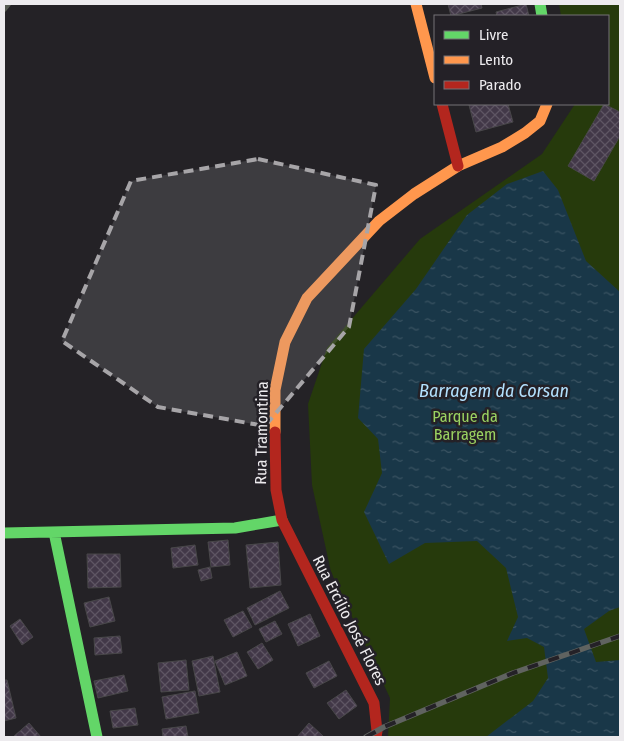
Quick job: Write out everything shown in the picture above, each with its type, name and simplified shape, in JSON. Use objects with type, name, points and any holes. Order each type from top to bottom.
[{"type":"street","points":[[416,4],[434,74]]},
{"type":"street","points":[[442,105],[458,166]]},
{"type":"street","name":"Rua Tramontina","points":[[282,520],[276,490],[275,390],[285,342],[302,307],[313,291],[379,221],[414,194],[458,166],[502,147],[525,133],[540,121],[547,105]]},
{"type":"street","points":[[4,533],[235,528],[282,520]]},
{"type":"street","name":"Rua Ercílio José Flores","points":[[282,520],[374,703],[376,737]]},
{"type":"street","points":[[54,532],[98,737]]},
{"type":"lane","points":[[4,9],[8,4]]},
{"type":"highlighted area","points":[[258,159],[376,185],[349,327],[265,426],[158,407],[62,341],[131,181]]},
{"type":"green space","name":"Barragem da Corsan","points":[[559,4],[620,4],[620,737],[388,737],[390,698],[331,572],[312,485],[308,404],[327,348],[420,239],[542,154],[574,105],[609,105],[609,15],[561,15]]},
{"type":"water","name":"Barragem da Corsan","points":[[543,171],[558,190],[586,261],[620,292],[620,607],[609,611],[584,629],[596,662],[620,660],[620,737],[486,737],[533,701],[548,678],[544,647],[527,638],[507,641],[518,617],[506,568],[477,541],[425,543],[389,564],[364,512],[382,473],[378,439],[358,418],[364,349],[416,289],[467,215],[507,184]]},
{"type":"building","points":[[448,4],[481,4],[482,8],[451,15]]},
{"type":"building","points":[[526,4],[529,15],[497,15],[496,12]]},
{"type":"building","points":[[469,105],[508,105],[513,122],[476,132]]},
{"type":"building","points":[[603,105],[620,112],[620,136],[594,181],[568,166]]},
{"type":"building","points":[[228,540],[230,565],[211,567],[208,542]]},
{"type":"building","points":[[278,542],[281,585],[250,588],[246,545]]},
{"type":"building","points":[[195,545],[198,565],[173,568],[171,548]]},
{"type":"building","points":[[87,554],[120,554],[121,587],[88,588]]},
{"type":"building","points":[[210,567],[212,578],[201,581],[198,570]]},
{"type":"building","points":[[280,591],[289,608],[255,625],[247,608]]},
{"type":"building","points":[[109,597],[115,621],[90,627],[84,603]]},
{"type":"building","points":[[243,611],[252,627],[233,637],[224,620]]},
{"type":"building","points":[[310,614],[320,636],[298,646],[288,624]]},
{"type":"building","points":[[20,619],[33,637],[22,645],[10,626]]},
{"type":"building","points":[[275,621],[282,634],[266,642],[259,629]]},
{"type":"building","points":[[120,636],[122,653],[95,655],[94,638]]},
{"type":"building","points":[[262,643],[273,660],[258,669],[247,652]]},
{"type":"building","points":[[237,652],[247,676],[225,685],[215,661]]},
{"type":"building","points":[[213,656],[220,692],[199,696],[192,661]]},
{"type":"building","points":[[186,660],[189,690],[161,692],[158,663]]},
{"type":"building","points":[[329,661],[337,676],[314,688],[306,673]]},
{"type":"building","points":[[124,675],[128,691],[98,698],[94,681]]},
{"type":"building","points":[[4,680],[7,680],[16,718],[4,721]]},
{"type":"building","points":[[346,690],[357,706],[339,719],[327,703]]},
{"type":"building","points":[[195,691],[199,713],[166,719],[162,697]]},
{"type":"building","points":[[135,708],[138,725],[113,728],[110,711]]},
{"type":"building","points":[[29,723],[41,737],[13,737]]},
{"type":"building","points":[[309,723],[323,736],[322,737],[297,737]]},
{"type":"building","points":[[186,726],[188,737],[163,737],[162,729]]},
{"type":"railway","points":[[366,737],[384,727],[513,673],[620,636]]},
{"type":"traffic: fast","points":[[540,4],[542,15]]},
{"type":"traffic: fast","points":[[4,533],[235,528],[282,520]]},
{"type":"traffic: fast","points":[[54,532],[97,737]]},
{"type":"traffic: slow","points":[[416,4],[434,74]]},
{"type":"traffic: slow","points":[[275,432],[275,390],[285,342],[307,298],[379,221],[414,194],[458,166],[502,147],[525,133],[540,121],[547,105]]},
{"type":"traffic: jam","points":[[442,105],[458,166]]},
{"type":"traffic: jam","points":[[275,432],[276,490],[282,520],[374,703],[376,737]]},
{"type":"park label","name":"Parque da Barragem","points":[[465,425]]}]
